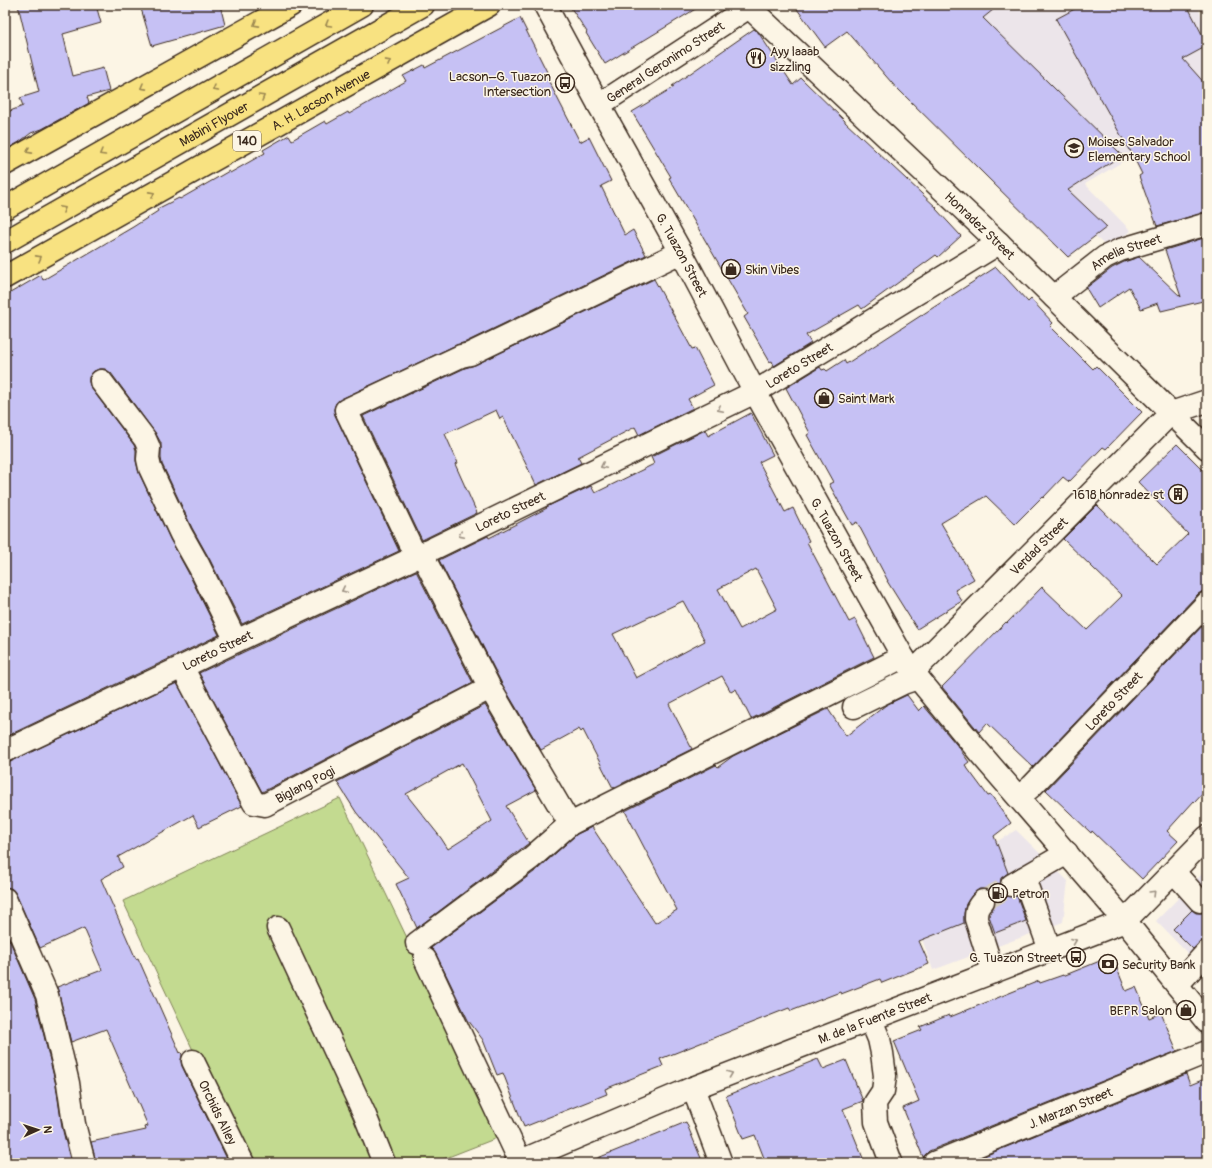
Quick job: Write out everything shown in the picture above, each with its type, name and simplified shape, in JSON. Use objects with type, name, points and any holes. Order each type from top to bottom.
[{"type":"main road","points":[[5,164],[290,5]]},
{"type":"main road","points":[[5,208],[362,5]]},
{"type":"main road","name":"Mabini Flyover","points":[[5,242],[423,5]]},
{"type":"main road","name":"A. H. Lacson Avenue","points":[[5,277],[489,5]]},
{"type":"street","name":"G. Tuazon Street","points":[[545,5],[681,252],[755,392],[911,669],[979,752],[1067,852],[1125,921],[1207,1022]]},
{"type":"street","name":"General Geronimo Street","points":[[599,105],[751,6]]},
{"type":"street","name":"Honradez Street","points":[[751,6],[999,243],[1207,448]]},
{"type":"street","name":"Amelia Street","points":[[1054,297],[1105,257],[1120,250],[1207,224]]},
{"type":"street","name":"Loreto Street","points":[[5,751],[419,555],[755,392],[999,243]]},
{"type":"street","points":[[570,824],[490,688],[419,555],[346,410],[461,356],[470,354],[681,252]]},
{"type":"street","points":[[101,381],[145,439],[149,448],[148,459],[150,468],[181,534],[199,566],[236,641]]},
{"type":"street","name":"Verdad Street","points":[[911,669],[1171,413],[1207,401]]},
{"type":"street","name":"Loreto Street","points":[[1019,798],[1207,603]]},
{"type":"street","name":"Biglang Pogi","points":[[182,667],[254,803],[264,805],[490,688]]},
{"type":"street","points":[[854,707],[903,683],[911,669]]},
{"type":"street","points":[[518,1162],[421,951],[570,824],[911,669]]},
{"type":"street","name":"M. de la Fuente Street","points":[[518,1162],[693,1088],[1125,921],[1206,840]]},
{"type":"street","points":[[1050,950],[1018,882],[1067,852]]},
{"type":"street","points":[[1174,872],[1200,901]]},
{"type":"street","points":[[5,899],[47,995],[68,1083],[74,1124],[84,1163]]},
{"type":"street","points":[[983,901],[978,906],[976,919],[993,972]]},
{"type":"street","points":[[278,928],[364,1113],[384,1163]]},
{"type":"street","points":[[1177,985],[1207,952]]},
{"type":"street","points":[[871,1020],[879,1039],[885,1076],[883,1091],[875,1103],[876,1122],[891,1162]]},
{"type":"street","name":"J. Marzan Street","points":[[934,1163],[1207,1052]]},
{"type":"street","name":"Orchids Alley","points":[[193,1061],[243,1163]]},
{"type":"street","points":[[693,1088],[721,1163]]},
{"type":"shaded area","name":"Moises Salvador Elementary School","points":[[882,5],[1197,5],[1204,22],[1207,52],[1207,112],[1085,184],[1131,231],[1107,247],[1076,220]]},
{"type":"shaded area","points":[[1016,830],[1068,881],[1063,922],[933,970],[907,896]]},
{"type":"shaded area","points":[[1207,869],[1207,957],[1199,965],[1156,921]]},
{"type":"green space","points":[[340,798],[502,1136],[433,1163],[246,1163],[123,901]]},
{"type":"building","points":[[18,5],[96,5],[101,23],[63,34],[73,76],[103,68],[109,91],[87,97],[89,103],[42,129],[31,133],[18,143],[5,150],[5,113],[23,106],[20,98],[39,92]]},
{"type":"building","points":[[140,5],[220,5],[225,25],[152,46]]},
{"type":"building","points":[[569,5],[702,5],[605,64],[586,33],[587,32]]},
{"type":"building","points":[[794,5],[999,5],[983,18],[1122,155],[1068,190],[1107,227],[1068,257],[898,90],[847,31],[825,47]]},
{"type":"building","points":[[1082,5],[1187,5],[1207,44],[1207,46],[1183,59],[1207,86],[1207,212],[1157,226],[1139,176],[1142,174],[1056,19]]},
{"type":"building","points":[[520,18],[547,72],[545,74],[580,142],[589,137],[611,181],[601,186],[625,235],[633,230],[646,255],[466,342],[456,345],[341,399],[336,403],[334,409],[335,415],[399,551],[242,624],[192,528],[162,464],[161,443],[156,434],[111,373],[105,369],[94,371],[89,377],[91,388],[134,445],[139,473],[170,539],[219,635],[5,737],[5,296],[41,275],[43,280],[133,227],[158,211],[157,209],[179,198],[180,199],[229,171],[230,173],[265,153],[263,150],[289,135],[292,140],[325,121],[327,124],[348,112],[349,114],[406,81],[403,76],[424,65],[425,68]]},
{"type":"building","points":[[754,29],[758,32],[793,85],[801,78],[845,122],[937,208],[936,209],[961,236],[938,257],[936,255],[862,309],[859,305],[806,335],[811,343],[774,366],[772,361],[770,362],[744,317],[748,314],[669,178],[671,177],[632,112],[674,87],[672,86]]},
{"type":"building","points":[[1207,237],[1207,300],[1161,311],[1158,303],[1141,309],[1129,287],[1098,308],[1086,288],[1112,268],[1139,257],[1181,297],[1165,250]]},
{"type":"building","points":[[996,267],[1028,302],[1031,299],[1053,323],[1050,326],[1093,369],[1096,366],[1142,412],[1106,449],[1103,447],[1069,482],[1063,477],[1015,524],[986,496],[941,523],[974,579],[955,590],[962,601],[917,629],[887,581],[857,522],[852,525],[829,484],[833,482],[807,435],[810,433],[786,388],[820,367],[822,370],[825,369],[827,371],[844,360],[846,364]]},
{"type":"building","points":[[654,279],[692,349],[695,348],[714,385],[688,399],[693,408],[639,435],[635,427],[578,457],[581,463],[536,485],[503,417],[500,419],[496,410],[445,434],[458,463],[455,464],[477,513],[422,540],[363,416],[465,368],[475,365]]},
{"type":"building","points":[[751,413],[773,455],[759,462],[785,512],[793,508],[809,541],[807,542],[849,622],[855,619],[874,657],[751,719],[736,689],[731,692],[722,676],[669,704],[692,749],[613,788],[583,730],[581,732],[579,729],[541,750],[501,682],[439,560],[488,536],[489,538],[547,508],[546,507],[591,486],[595,493],[654,464],[651,457],[705,430],[708,436]],"holes":[[[756,569],[777,609],[740,629],[718,589]],[[683,601],[705,641],[636,678],[613,634]]]},
{"type":"building","points":[[1177,444],[1207,474],[1207,591],[1203,591],[1198,594],[1033,767],[987,723],[979,732],[942,687],[1042,587],[1087,630],[1122,596],[1063,539],[1097,505],[1157,564],[1188,534],[1138,482]]},
{"type":"building","points":[[416,571],[473,683],[262,792],[199,673]]},
{"type":"building","points":[[1207,621],[1207,789],[1167,831],[1178,841],[1142,879],[1092,831],[1091,833],[1046,790]]},
{"type":"building","points":[[177,683],[242,806],[199,827],[193,815],[118,857],[123,867],[101,879],[136,959],[138,958],[180,1053],[181,1052],[182,1066],[229,1163],[96,1163],[91,1142],[146,1130],[145,1127],[148,1126],[106,1029],[71,1042],[57,987],[102,970],[84,928],[40,948],[16,894],[12,889],[5,887],[5,763],[10,762]]},
{"type":"building","points":[[907,695],[919,711],[924,706],[961,750],[969,762],[965,765],[988,796],[991,795],[1011,823],[994,836],[1008,873],[1001,878],[1000,885],[1001,891],[1005,896],[1017,896],[1026,921],[995,933],[989,916],[995,904],[995,897],[992,892],[986,889],[979,889],[972,895],[966,904],[964,923],[919,941],[929,964],[882,983],[880,979],[841,994],[840,992],[791,1011],[789,1008],[660,1059],[663,1066],[605,1089],[607,1094],[524,1127],[503,1073],[497,1075],[483,1040],[468,1020],[436,954],[431,948],[538,869],[577,834],[592,827],[655,923],[677,910],[625,811],[716,765],[718,767],[733,756],[828,709],[846,736],[886,705]]},
{"type":"building","points":[[485,705],[536,790],[506,806],[529,843],[417,928],[396,884],[409,878],[356,812],[337,782]],"holes":[[[462,763],[492,821],[448,849],[406,794]]]},
{"type":"building","points":[[1192,910],[1196,913],[1207,911],[1207,940],[1203,940],[1193,949],[1173,929]]},
{"type":"building","points":[[5,930],[35,999],[56,1085],[62,1127],[71,1163],[5,1163]]},
{"type":"building","points":[[1112,956],[1126,991],[1136,987],[1149,1018],[1161,1013],[1177,1051],[929,1151],[923,1157],[903,1108],[919,1101],[894,1041],[922,1030],[920,1027],[949,1015],[950,1017],[1039,981],[1040,983],[1063,976]]},
{"type":"building","points":[[818,1059],[823,1069],[846,1060],[863,1101],[843,1109],[865,1163],[766,1163],[755,1135],[743,1139],[726,1096]]},
{"type":"building","points":[[1186,1074],[1190,1085],[1207,1078],[1207,1163],[967,1163]]},
{"type":"building","points":[[686,1122],[703,1163],[588,1163],[588,1162]]},
{"type":"tunnel","points":[[983,901],[1012,885]]},
{"type":"place","name":"Ayy laaab sizzling","points":[[756,58]]},
{"type":"place","name":"Lacson–G. Tuazon Intersection","points":[[565,83]]},
{"type":"place","name":"Moises Salvador Elementary School","points":[[1074,148]]},
{"type":"place","name":"Skin Vibes","points":[[731,269]]},
{"type":"place","name":"Saint Mark","points":[[824,398]]},
{"type":"place","name":"1618 honradez st","points":[[1178,494]]},
{"type":"place","name":"Petron","points":[[998,893]]},
{"type":"place","name":"G. Tuazon Street","points":[[1076,957]]},
{"type":"place","name":"Security Bank","points":[[1108,964]]},
{"type":"place","name":"BEPR Salon","points":[[1186,1010]]}]
